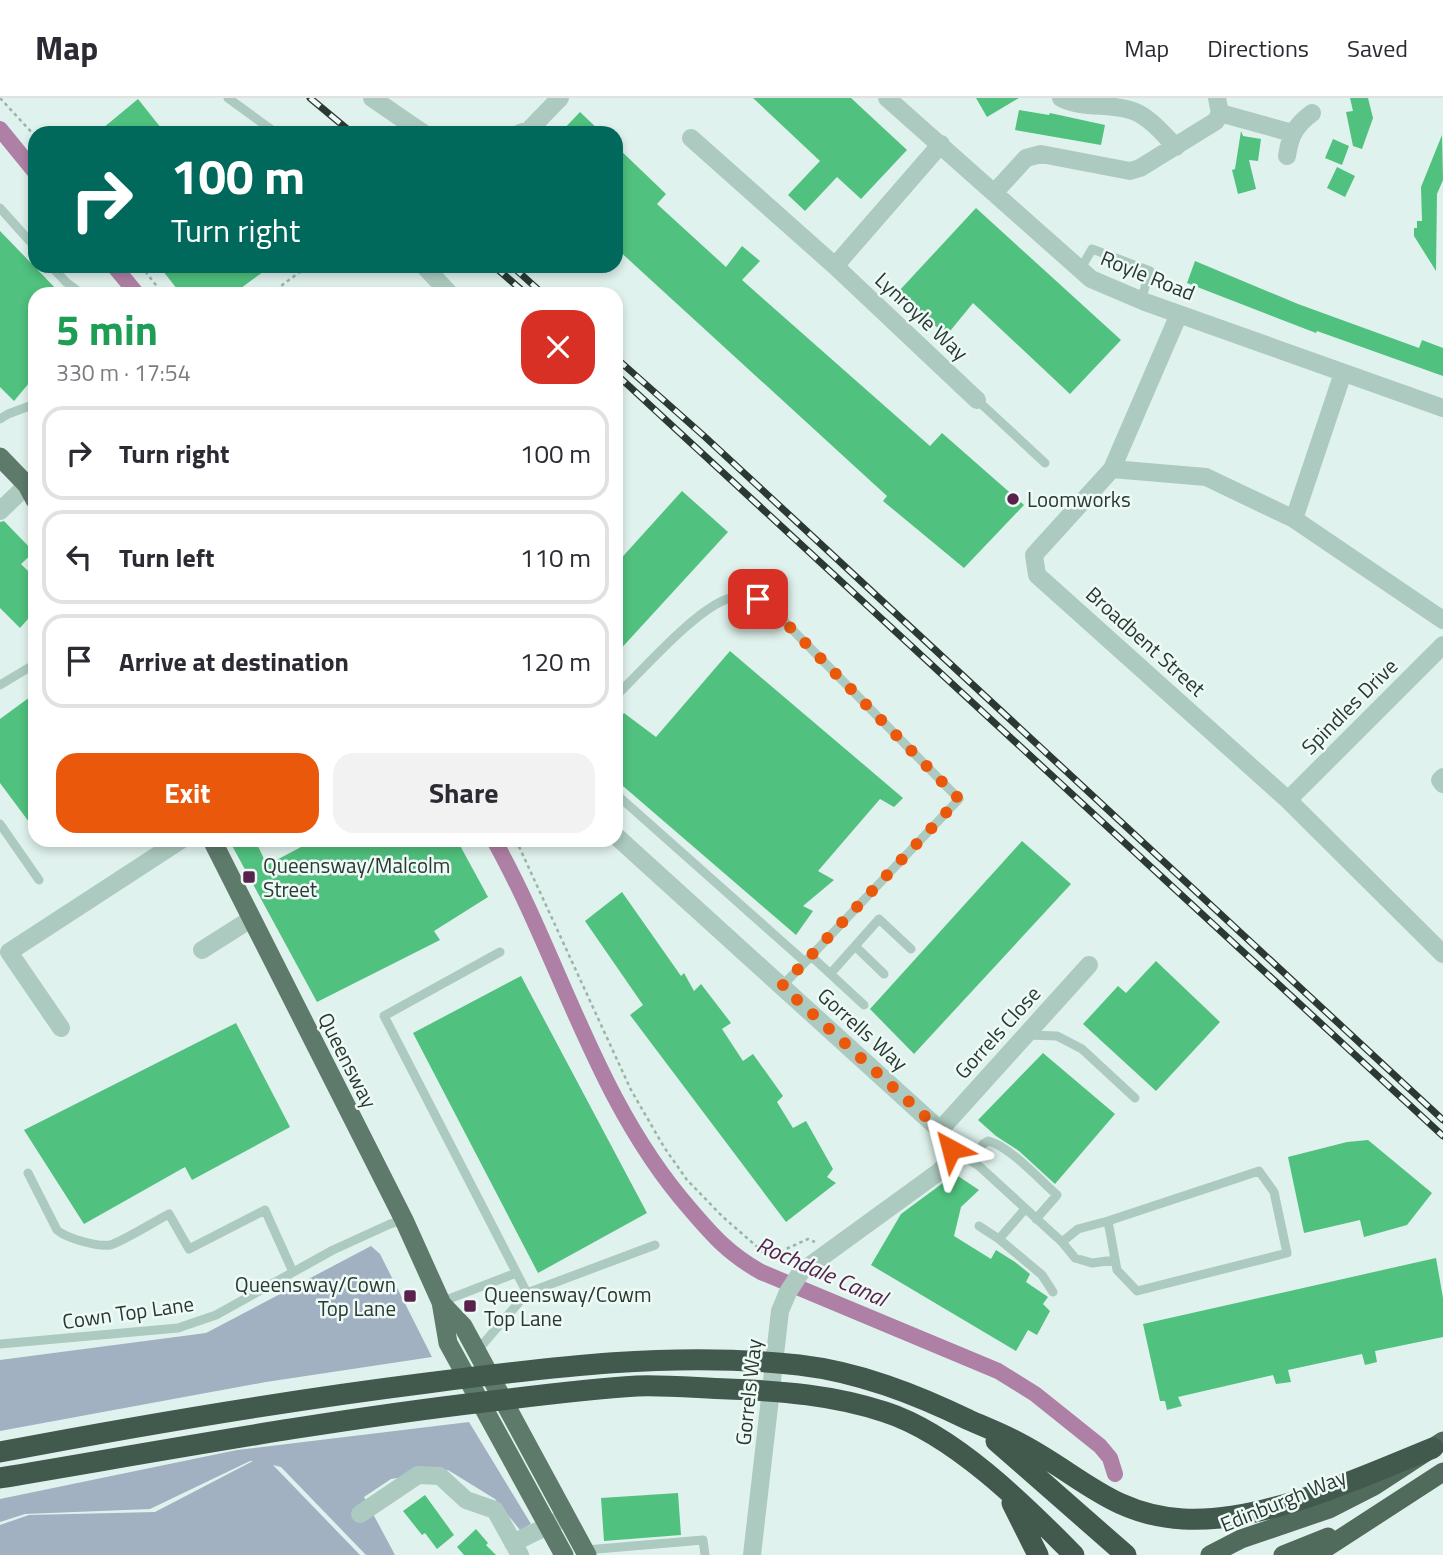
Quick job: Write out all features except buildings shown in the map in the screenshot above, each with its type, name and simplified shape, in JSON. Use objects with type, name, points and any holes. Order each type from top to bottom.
[{"type":"highway","points":[[0,1452],[253,1407],[544,1367],[652,1360],[723,1360],[802,1366],[899,1389],[1023,1445],[1110,1500],[1135,1510],[1186,1519],[1247,1513],[1294,1501],[1359,1478],[1438,1444]]},
{"type":"highway","points":[[0,1478],[413,1410],[638,1386],[785,1391],[841,1400],[887,1412],[938,1437],[974,1463],[1040,1520],[1074,1555]]},
{"type":"highway","points":[[970,1420],[1126,1555]]},
{"type":"highway","name":"Edinburgh Way","points":[[1210,1555],[1241,1539],[1329,1509],[1374,1486],[1438,1444]]},
{"type":"highway","points":[[1315,1555],[1443,1472]]},
{"type":"highway","points":[[1003,1489],[1022,1520],[1037,1554]]},
{"type":"highway","points":[[1283,1555],[1368,1521]]},
{"type":"main road","points":[[0,457],[28,487]]},
{"type":"main road","name":"Queensway","points":[[215,847],[404,1220],[441,1302],[448,1343],[564,1555]]},
{"type":"main road","name":"Queensway","points":[[441,1302],[463,1326],[585,1553]]},
{"type":"street","points":[[372,98],[413,126]]},
{"type":"street","points":[[532,126],[561,98]]},
{"type":"street","name":"Royle Road","points":[[887,98],[1080,270],[1104,286],[1443,408]]},
{"type":"street","points":[[1062,98],[1077,104],[1136,111],[1176,147]]},
{"type":"street","points":[[994,192],[1026,158],[1041,154],[1130,171],[1150,163],[1210,126],[1219,105],[1292,133]]},
{"type":"street","points":[[1287,156],[1292,133],[1298,124],[1312,113]]},
{"type":"street","name":"Lynroyle Way","points":[[691,138],[835,266],[977,400]]},
{"type":"street","points":[[835,266],[941,144]]},
{"type":"street","points":[[430,273],[444,287]]},
{"type":"street","name":"Broadbent Street","points":[[1180,313],[1112,469],[1034,555],[1037,575],[1288,800],[1443,954]]},
{"type":"street","points":[[1294,519],[1343,373]]},
{"type":"street","points":[[1112,469],[1206,477],[1294,519],[1443,620]]},
{"type":"street","points":[[0,511],[28,494]]},
{"type":"street","name":"Spindles Drive","points":[[1288,800],[1443,645]]},
{"type":"street","points":[[1443,777],[1440,780],[1443,784]]},
{"type":"street","name":"Gorrells Way","points":[[623,842],[940,1130],[950,1142],[951,1156]]},
{"type":"street","points":[[61,1028],[9,951],[170,847]]},
{"type":"street","points":[[202,950],[251,919]]},
{"type":"street","name":"Gorrels Close","points":[[940,1130],[1089,965]]},
{"type":"street","points":[[828,1253],[940,1171],[951,1156]]},
{"type":"street","name":"Gorrels Way","points":[[752,1555],[780,1311],[802,1272],[828,1253]]},
{"type":"street","points":[[360,1514],[418,1475],[440,1476],[466,1500],[495,1510],[517,1549],[548,1526],[566,1517]]},
{"type":"lane","points":[[228,98],[266,126]]},
{"type":"lane","points":[[0,208],[28,239]]},
{"type":"lane","points":[[1080,270],[1092,249],[1150,271],[1141,300]]},
{"type":"lane","points":[[58,273],[73,287]]},
{"type":"lane","points":[[977,400],[1045,463]]},
{"type":"lane","points":[[0,419],[28,407]]},
{"type":"lane","points":[[623,689],[704,610],[733,597],[758,599],[772,609],[959,799],[782,986]]},
{"type":"lane","points":[[0,685],[28,668]]},
{"type":"lane","points":[[623,800],[808,959],[831,973],[864,1005]]},
{"type":"lane","points":[[0,824],[39,880]]},
{"type":"lane","points":[[831,973],[879,919],[911,949]]},
{"type":"lane","points":[[855,946],[884,974]]},
{"type":"lane","points":[[500,953],[384,1016],[527,1293]]},
{"type":"lane","points":[[1025,1034],[1057,1037],[1083,1049],[1136,1098]]},
{"type":"lane","points":[[971,1161],[983,1144],[988,1141],[995,1142],[1057,1195],[1036,1219]]},
{"type":"lane","points":[[951,1156],[971,1161],[1062,1242],[1075,1258],[1092,1263],[1115,1260]]},
{"type":"lane","points":[[1062,1242],[1078,1229],[1108,1222],[1259,1171],[1274,1192],[1287,1252],[1137,1291],[1117,1270],[1108,1222]]},
{"type":"lane","points":[[28,1173],[57,1230],[69,1239],[110,1245],[169,1214],[189,1249],[265,1210],[293,1272]]},
{"type":"lane","points":[[999,1239],[1025,1209]]},
{"type":"lane","name":"Cown Top Lane","points":[[0,1344],[178,1328],[216,1315],[293,1272],[379,1229],[404,1220]]},
{"type":"lane","points":[[979,1226],[1042,1275],[1054,1292]]},
{"type":"lane","points":[[477,1351],[527,1293],[655,1245]]},
{"type":"lane","points":[[441,1302],[516,1273]]},
{"type":"lane","points":[[585,1553],[703,1540],[705,1555]]},
{"type":"path","points":[[0,98],[28,128]]},
{"type":"path","points":[[146,273],[158,287]]},
{"type":"path","points":[[280,287],[298,273]]},
{"type":"path","points":[[519,847],[631,1090],[687,1180],[723,1217],[764,1252],[775,1254],[808,1239],[828,1253]]},
{"type":"shaded area","points":[[371,1246],[380,1254],[432,1357],[266,1382],[0,1431],[0,1360],[206,1333]]},
{"type":"shaded area","points":[[469,1422],[531,1524],[520,1530],[495,1499],[448,1470],[391,1479],[364,1497],[395,1555],[366,1555],[281,1467],[273,1465],[360,1555],[0,1555],[0,1525],[29,1515],[155,1512],[253,1461],[150,1509],[25,1514],[0,1522],[0,1499],[237,1450]]},
{"type":"waterway","name":"Rochdale Canal","points":[[0,129],[28,163]]},
{"type":"waterway","name":"Rochdale Canal","points":[[120,273],[131,287]]},
{"type":"waterway","name":"Rochdale Canal","points":[[498,847],[518,886],[582,1030],[629,1123],[657,1167],[714,1236],[761,1272],[998,1371],[1035,1394],[1100,1446],[1110,1458],[1115,1474]]},
{"type":"railway","points":[[310,98],[344,126]]},
{"type":"railway","points":[[502,273],[518,287]]},
{"type":"railway","points":[[520,273],[535,287]]},
{"type":"railway","points":[[623,364],[704,436],[1443,1120]]},
{"type":"railway","points":[[623,380],[1443,1136]]},
{"type":"place","name":"Loomworks","points":[[1013,499]]},
{"type":"place","name":"Queensway/Malcolm Street","points":[[249,877]]},
{"type":"place","name":"Queensway/Cown Top Lane","points":[[410,1296]]},
{"type":"place","name":"Queensway/Cowm Top Lane","points":[[470,1306]]},
{"type":"route","points":[[758,599],[772,609],[959,799],[782,986],[940,1130],[950,1142],[951,1149]]}]
